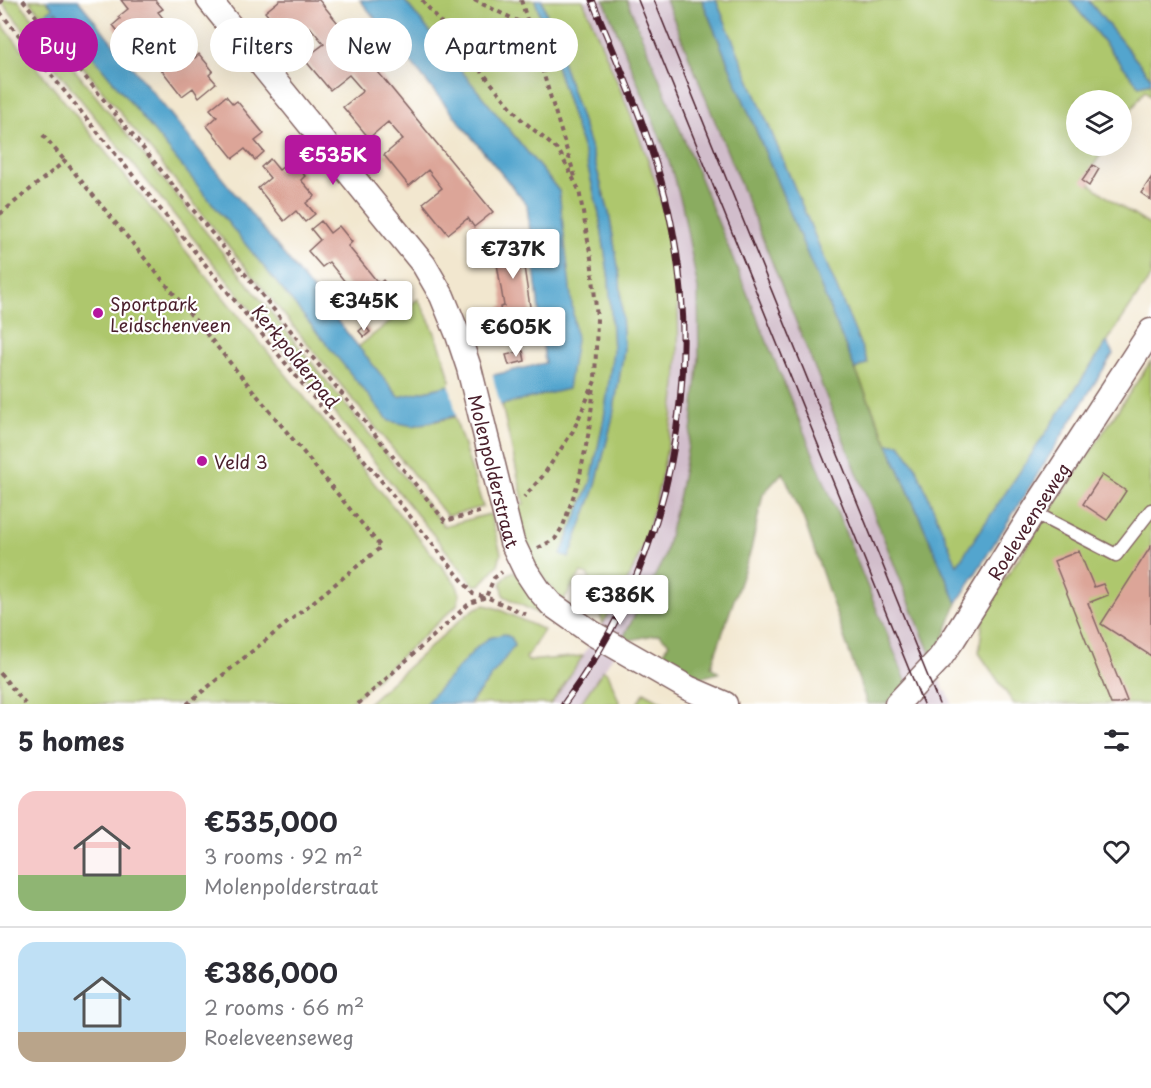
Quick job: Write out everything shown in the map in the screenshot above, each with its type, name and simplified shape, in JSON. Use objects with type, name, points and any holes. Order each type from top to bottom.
[{"type":"street","name":"Molenpolderstraat","points":[[209,0],[424,265],[442,296],[469,368],[512,542],[519,558]]},
{"type":"street","name":"Roeleveenseweg","points":[[897,704],[940,658],[1151,331]]},
{"type":"street","points":[[519,558],[550,604],[592,633],[688,688],[725,704]]},
{"type":"lane","points":[[1033,512],[1116,555],[1151,510]]},
{"type":"path","name":"Kerkpolderpad","points":[[23,0],[445,521],[503,506]]},
{"type":"path","points":[[422,0],[521,119],[559,151],[579,190]]},
{"type":"path","points":[[474,0],[511,18]]},
{"type":"path","points":[[521,0],[527,18]]},
{"type":"path","name":"Kerkpolderpad","points":[[0,12],[473,594],[486,597],[531,617]]},
{"type":"path","points":[[519,558],[555,539],[563,526],[581,470],[595,381],[597,318],[591,258],[579,190],[544,72]]},
{"type":"path","points":[[43,135],[381,547],[187,704]]},
{"type":"path","points":[[0,214],[65,161]]},
{"type":"path","points":[[503,506],[519,502],[543,477],[573,431],[595,381]]},
{"type":"path","points":[[358,704],[462,609],[486,597]]},
{"type":"path","points":[[0,673],[25,704]]},
{"type":"shaded area","points":[[583,0],[604,0],[668,156],[682,204],[698,289],[699,358],[692,425],[664,558],[608,664],[580,704],[551,704],[603,624],[639,556],[658,491],[673,423],[679,356],[678,289],[666,224],[648,161]]},
{"type":"shaded area","points":[[627,0],[666,0],[945,692],[947,691],[952,704],[915,704]]},
{"type":"green space","points":[[0,0],[18,0],[33,18],[18,18],[18,22]]},
{"type":"green space","points":[[29,0],[46,0],[53,8],[44,18]]},
{"type":"green space","points":[[404,0],[535,0],[541,18],[424,18],[424,25]]},
{"type":"green space","points":[[542,0],[583,0],[648,160],[660,198],[675,274],[678,312],[676,389],[656,501],[643,545],[631,573],[603,624],[588,575],[581,573],[563,601],[550,587],[531,559],[517,507],[524,504],[502,405],[568,389],[559,191],[462,72],[558,72],[586,159],[599,214],[609,280],[613,350],[604,418],[591,482],[561,554],[569,558],[595,488],[612,421],[624,350],[620,279],[609,213],[566,72],[578,72],[578,18],[548,18]]},
{"type":"green space","points":[[604,0],[627,0],[909,688],[885,704],[867,704],[804,520],[783,472],[763,494],[751,550],[711,667],[719,673],[695,679],[658,661],[669,643],[659,634],[630,640],[624,636],[664,558],[679,494],[692,425],[699,358],[698,289],[682,204],[666,152]]},
{"type":"green space","points":[[666,0],[702,0],[855,369],[957,603],[934,663]]},
{"type":"green space","points":[[716,0],[1070,0],[1139,86],[1151,83],[1151,97],[1145,90],[1132,109],[1132,90],[1066,90],[1066,156],[1100,156],[1084,179],[1151,226],[1151,276],[957,566],[916,467],[900,444],[888,444],[855,369],[868,363]]},
{"type":"green space","points":[[1088,0],[1151,0],[1151,78]]},
{"type":"green space","points":[[55,11],[61,18],[46,18]]},
{"type":"green space","name":"Sportpark Leidschenveen","points":[[0,22],[18,44],[18,72],[41,72],[456,584],[460,594],[457,605],[349,704],[0,704]]},
{"type":"green space","points":[[98,61],[413,426],[455,417],[483,507],[447,516],[87,72],[98,72]]},
{"type":"green space","points":[[58,72],[76,72],[444,526],[490,514],[501,553],[498,565],[480,585],[474,585]]},
{"type":"green space","points":[[418,299],[438,341],[451,385],[399,397],[358,347]]},
{"type":"green space","points":[[1151,361],[1151,704],[1014,704],[979,653],[984,610]]},
{"type":"green space","points":[[514,571],[573,632],[504,596],[501,583],[508,574]]},
{"type":"green space","points":[[485,605],[544,630],[526,658],[528,661],[583,656],[551,704],[469,704],[486,684],[436,694],[425,704],[367,704],[461,619],[476,608]]},
{"type":"green space","points":[[603,670],[608,673],[620,704],[580,704]]},
{"type":"green space","points":[[644,692],[664,703],[637,704]]},
{"type":"water","points":[[46,0],[78,0],[93,18],[62,18],[56,11],[45,18],[43,15],[53,8]]},
{"type":"water","points":[[360,0],[404,0],[424,25],[424,72],[462,72],[559,191],[576,340],[568,389],[413,426],[389,421],[98,63],[98,25],[110,40],[110,72],[136,72],[399,397],[545,363],[527,205],[412,64],[412,18],[375,18]]},
{"type":"water","points":[[535,0],[542,0],[548,18],[541,18]]},
{"type":"water","points":[[702,0],[716,0],[868,363],[855,369]]},
{"type":"water","points":[[1070,0],[1088,0],[1151,78],[1151,83],[1139,86]]},
{"type":"water","points":[[558,72],[566,72],[609,213],[620,278],[624,350],[612,421],[595,488],[569,558],[561,554],[591,482],[604,418],[613,350],[609,280],[599,214],[586,159]]},
{"type":"water","points":[[1107,342],[1113,354],[957,603],[888,444],[900,444],[916,467],[957,565]]},
{"type":"water","points":[[504,634],[512,638],[514,646],[469,704],[425,704],[478,646],[489,638]]},
{"type":"pier","points":[[492,373],[501,408],[457,419],[449,382]]},
{"type":"building","points":[[121,0],[155,0],[163,9],[158,12],[163,18],[118,17],[128,9]]},
{"type":"building","points":[[280,0],[319,0],[334,18],[326,18],[326,72],[378,72],[493,212],[474,227],[468,218],[448,234],[423,203],[442,188],[428,170],[409,186],[384,155],[403,139],[388,122],[369,138],[343,107],[363,91],[349,75],[330,90],[314,71],[314,52],[324,44],[314,32],[314,18],[270,18],[265,12]]},
{"type":"building","points":[[199,54],[210,67],[210,72],[212,72],[209,75],[216,83],[199,97],[193,88],[182,96],[163,72],[198,72]]},
{"type":"building","points":[[226,96],[233,104],[237,101],[264,134],[255,141],[264,152],[255,160],[245,149],[233,158],[207,126],[217,117],[210,109]]},
{"type":"building","points":[[270,159],[279,170],[292,160],[305,176],[301,180],[315,196],[306,203],[315,214],[305,222],[296,211],[284,221],[258,188],[270,178],[261,167]]},
{"type":"building","points":[[1093,165],[1099,169],[1089,186],[1082,181]]},
{"type":"building","points":[[1151,178],[1151,200],[1141,193]]},
{"type":"building","points":[[321,221],[330,233],[339,226],[352,242],[348,246],[379,284],[383,280],[396,296],[380,310],[374,303],[367,309],[329,262],[322,267],[308,251],[320,240],[311,229]]},
{"type":"building","points":[[528,238],[532,258],[523,260],[532,320],[524,321],[524,325],[503,328],[500,307],[504,306],[497,264],[492,265],[489,244]]},
{"type":"building","points":[[365,326],[370,332],[364,337],[359,331]]},
{"type":"building","points":[[523,351],[525,361],[509,365],[506,355]]},
{"type":"building","points":[[1102,475],[1126,491],[1107,520],[1083,504]]},
{"type":"building","points":[[1151,546],[1151,656],[1101,624]]},
{"type":"building","points":[[1079,551],[1094,587],[1103,584],[1108,595],[1088,603],[1127,701],[1118,704],[1111,704],[1054,561]]},
{"type":"tram line","points":[[638,0],[923,704]]},
{"type":"tram line","points":[[654,0],[939,704]]},
{"type":"railway","points":[[564,704],[601,648],[631,588],[655,526],[671,461],[681,395],[683,329],[678,262],[665,196],[641,121],[592,0]]},
{"type":"place","name":"Sportpark Leidschenveen","points":[[98,313]]},
{"type":"place","name":"Veld 3","points":[[202,461]]}]
